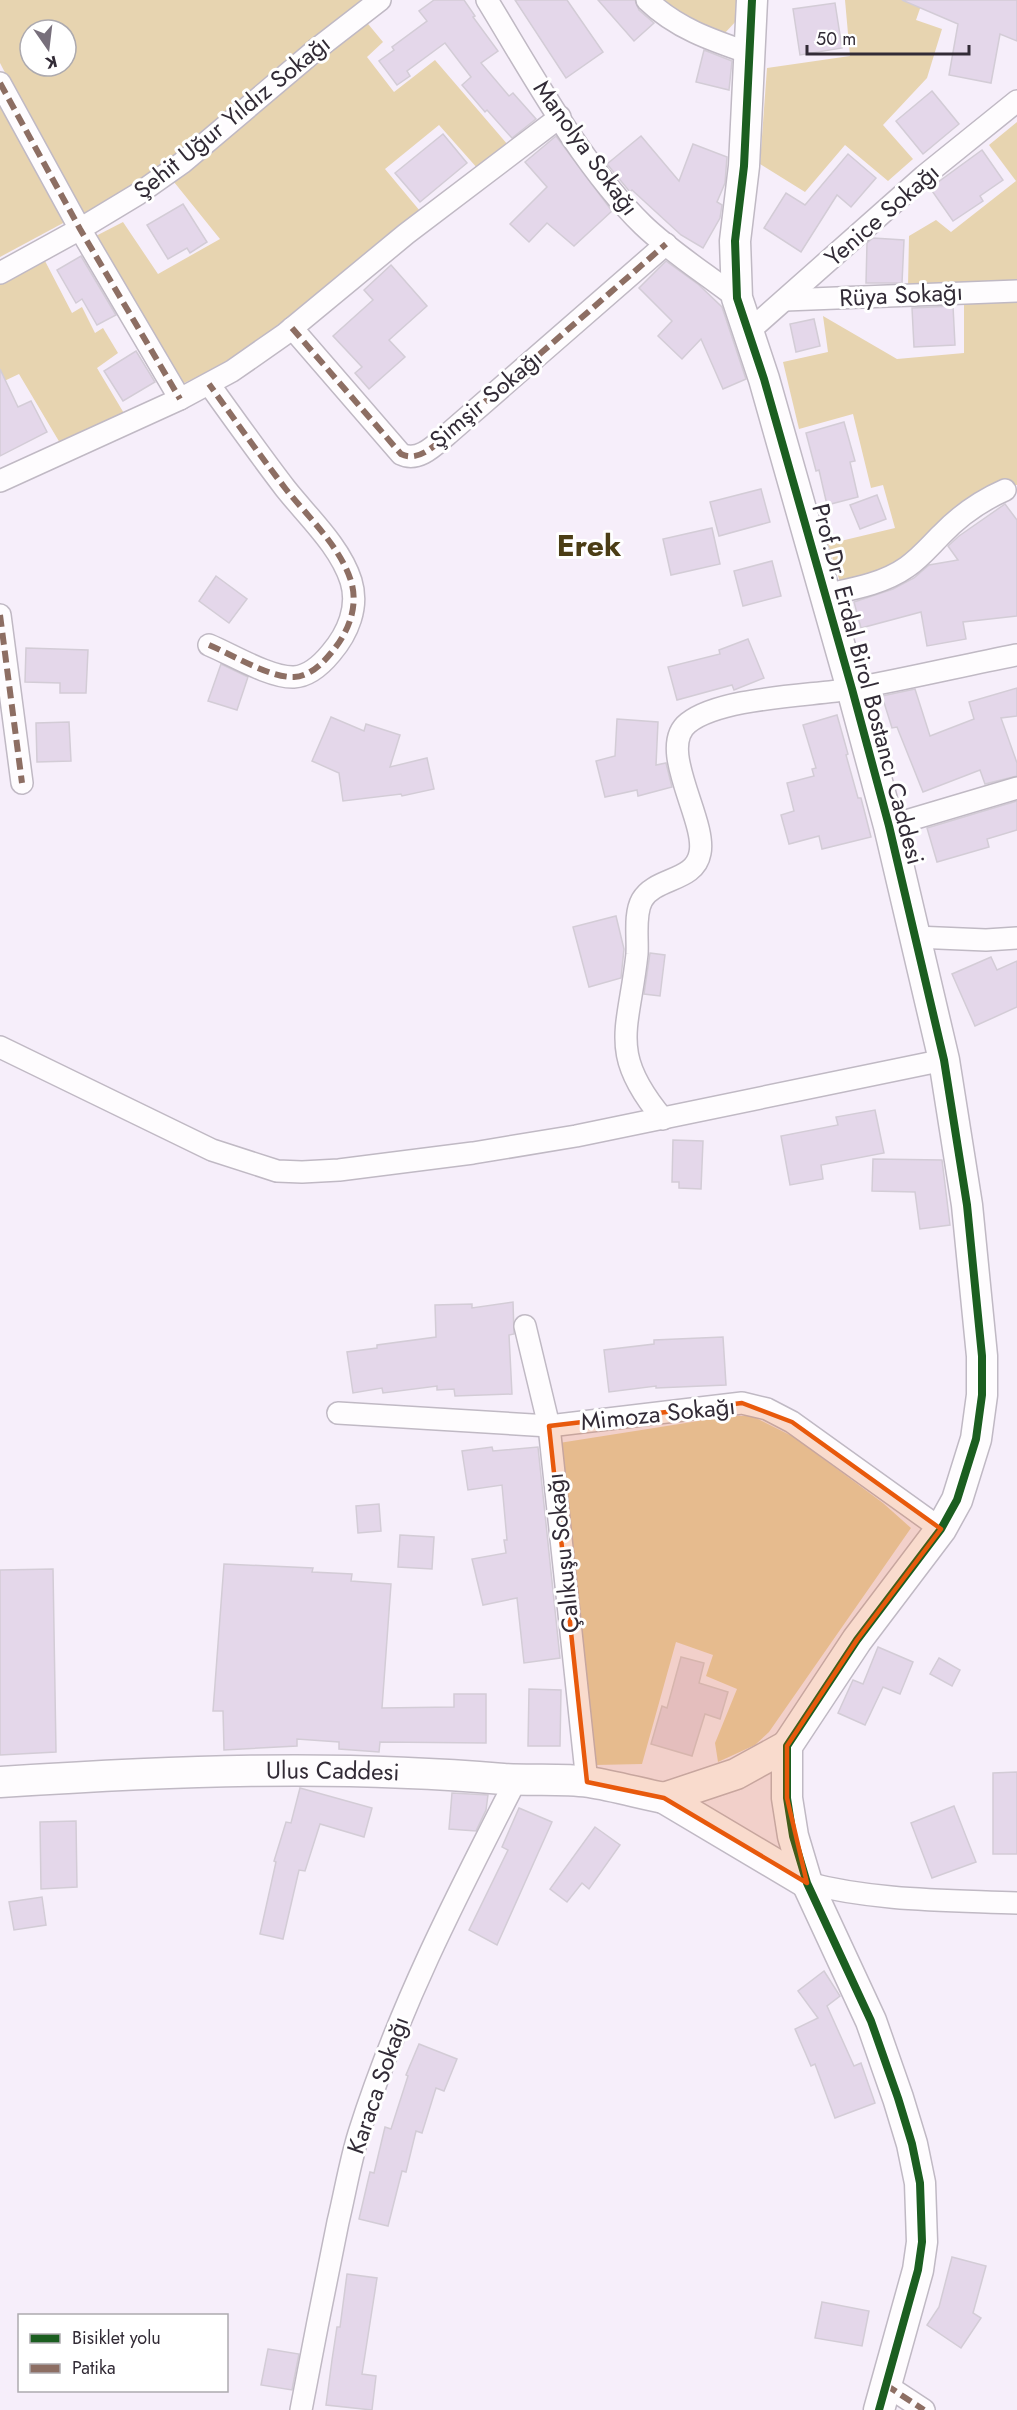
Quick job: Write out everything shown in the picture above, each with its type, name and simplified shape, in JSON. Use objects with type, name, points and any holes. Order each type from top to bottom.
[{"type":"street","name":"Şehit Uğur Yıldız Sokağı","points":[[0,273],[138,194],[182,163],[318,48],[380,0]]},
{"type":"street","name":"Manolya Sokağı","points":[[487,0],[560,117],[630,212],[666,244],[737,298]]},
{"type":"street","points":[[647,0],[666,17],[685,29],[749,52]]},
{"type":"street","name":"Prof.Dr. Erdal Birol Bostancı Caddesi","points":[[752,0],[744,166],[735,241],[737,298],[764,379],[852,688],[888,826],[944,1060],[968,1216],[982,1356],[982,1395],[976,1439],[957,1500],[941,1529],[857,1640],[788,1746]]},
{"type":"street","points":[[0,83],[80,229],[180,399]]},
{"type":"street","name":"Yenice Sokağı","points":[[748,332],[908,191],[1017,101]]},
{"type":"street","points":[[0,481],[180,399],[257,355],[406,234],[560,117]]},
{"type":"street","name":"Şimşir Sokağı","points":[[292,328],[402,454],[408,457],[416,456],[429,450],[448,434],[666,244]]},
{"type":"street","name":"Rüya Sokağı","points":[[785,300],[1017,291]]},
{"type":"street","points":[[208,645],[270,671],[295,677],[309,673],[324,662],[341,642],[349,625],[354,594],[347,571],[330,543],[273,472],[209,384]]},
{"type":"street","points":[[824,595],[865,585],[897,573],[921,555],[965,512],[1005,490]]},
{"type":"street","points":[[0,615],[22,783]]},
{"type":"street","points":[[663,1119],[644,1097],[631,1071],[625,1033],[643,899],[651,892],[685,874],[695,866],[700,854],[698,832],[677,754],[681,732],[687,723],[721,709],[852,688],[1016,655]]},
{"type":"street","points":[[888,826],[1017,788]]},
{"type":"street","points":[[915,938],[986,940],[1017,938]]},
{"type":"street","points":[[0,1047],[212,1150],[277,1171],[339,1170],[474,1153],[663,1119],[944,1060]]},
{"type":"street","name":"Çalıkuşu Sokağı","points":[[525,1326],[549,1426],[587,1782]]},
{"type":"street","name":"Mimoza Sokağı","points":[[338,1413],[549,1426],[742,1403],[767,1409],[792,1422],[941,1529]]},
{"type":"street","points":[[664,1798],[736,1774],[788,1746],[787,1798],[793,1836],[807,1883],[871,2021],[902,2110],[920,2183],[922,2242],[918,2270],[882,2397],[924,2410]]},
{"type":"street","name":"Ulus Caddesi","points":[[0,1782],[160,1772],[257,1769],[431,1772],[516,1780],[587,1782],[664,1798],[807,1883]]},
{"type":"street","name":"Karaca Sokağı","points":[[301,2410],[346,2184],[373,2090],[393,2034],[416,1981],[516,1780]]},
{"type":"street","points":[[807,1883],[842,1892],[873,1896],[1017,1903]]},
{"type":"highlighted area","points":[[742,1403],[792,1422],[941,1529],[857,1640],[787,1746],[787,1798],[807,1883],[664,1798],[587,1782],[549,1426]]},
{"type":"shaded area","points":[[0,0],[361,0],[147,179],[81,219],[0,63]]},
{"type":"shaded area","points":[[660,0],[737,0],[738,19],[723,35],[701,28]]},
{"type":"shaded area","points":[[845,0],[923,0],[916,20],[942,29],[927,78],[883,125],[913,159],[888,181],[845,145],[805,192],[760,164],[767,68],[850,56]]},
{"type":"shaded area","points":[[364,19],[383,42],[367,57],[394,92],[435,60],[508,145],[478,169],[439,125],[385,169],[420,211],[307,306],[277,328],[247,349],[182,384],[92,238],[123,222],[158,274],[220,239],[174,182]]},
{"type":"shaded area","points":[[0,97],[65,222],[0,257]]},
{"type":"shaded area","points":[[1017,122],[1017,282],[908,286],[909,236],[936,220],[951,232],[1016,181],[989,145]]},
{"type":"shaded area","points":[[45,261],[72,313],[82,307],[95,333],[103,328],[118,353],[97,368],[125,415],[60,443],[19,374],[0,383],[0,284]]},
{"type":"shaded area","points":[[1017,302],[1017,485],[999,485],[889,566],[840,582],[828,544],[895,528],[883,485],[871,488],[853,414],[799,429],[783,362],[828,352],[823,316],[897,359],[964,353],[964,304]]},
{"type":"shaded area","points":[[730,1416],[752,1416],[794,1437],[883,1503],[911,1528],[769,1732],[755,1745],[718,1762],[715,1743],[737,1689],[706,1676],[713,1655],[676,1642],[642,1764],[596,1765],[559,1443]]},
{"type":"building","points":[[434,0],[464,0],[475,16],[473,17],[498,51],[481,63],[509,96],[513,93],[536,119],[512,138],[462,85],[471,77],[445,43],[407,71],[410,76],[397,85],[379,61],[394,50],[392,47],[427,21],[419,11]]},
{"type":"building","points":[[515,0],[567,0],[603,52],[566,78]]},
{"type":"building","points":[[598,0],[635,0],[639,10],[654,23],[634,41]]},
{"type":"building","points":[[902,0],[1017,0],[1017,41],[1000,34],[991,83],[949,75],[958,24]]},
{"type":"building","points":[[835,3],[842,48],[800,55],[793,9]]},
{"type":"building","points":[[704,50],[732,61],[729,90],[696,82]]},
{"type":"building","points":[[932,91],[959,124],[923,154],[896,121]]},
{"type":"building","points":[[443,134],[467,163],[420,202],[395,173]]},
{"type":"building","points":[[556,136],[612,211],[574,246],[547,223],[529,242],[510,224],[547,187],[525,162]]},
{"type":"building","points":[[641,136],[679,181],[693,144],[727,157],[725,183],[717,202],[722,205],[720,218],[703,248],[681,235],[632,190],[630,192],[607,164]]},
{"type":"building","points":[[982,150],[1003,180],[980,196],[983,201],[953,221],[930,188]]},
{"type":"building","points":[[848,154],[876,178],[851,207],[837,195],[801,252],[764,228],[786,193],[805,205]]},
{"type":"building","points":[[183,204],[207,242],[190,253],[187,248],[168,259],[147,225]]},
{"type":"building","points":[[873,238],[904,240],[902,283],[866,283],[867,243]]},
{"type":"building","points":[[81,256],[116,315],[97,325],[82,299],[76,303],[57,270]]},
{"type":"building","points":[[666,261],[699,285],[722,307],[746,379],[723,389],[701,339],[682,359],[658,336],[672,321],[639,288]]},
{"type":"building","points":[[391,265],[427,306],[389,340],[405,357],[369,389],[355,373],[362,367],[333,336],[373,300],[364,290]]},
{"type":"building","points":[[953,306],[955,345],[914,347],[912,308]]},
{"type":"building","points":[[814,319],[820,346],[796,352],[790,324]]},
{"type":"building","points":[[136,351],[155,382],[123,401],[104,371]]},
{"type":"building","points":[[0,369],[18,407],[31,401],[47,432],[0,456]]},
{"type":"building","points":[[844,422],[855,461],[850,462],[858,497],[827,505],[819,470],[816,471],[806,433]]},
{"type":"building","points":[[761,489],[770,522],[719,536],[710,502]]},
{"type":"building","points":[[877,495],[886,519],[860,529],[850,505]]},
{"type":"building","points":[[1005,504],[1017,520],[1017,616],[963,622],[966,639],[927,646],[921,612],[861,628],[854,602],[893,589],[914,578],[929,565],[958,560],[948,546]]},
{"type":"building","points":[[712,528],[720,564],[671,575],[663,539]]},
{"type":"building","points":[[772,561],[781,596],[743,606],[734,571]]},
{"type":"building","points":[[216,576],[247,599],[229,623],[199,601]]},
{"type":"building","points":[[748,639],[764,678],[734,690],[732,685],[677,700],[668,667],[720,654],[719,650]]},
{"type":"building","points":[[26,648],[88,650],[86,693],[60,693],[60,683],[25,682]]},
{"type":"building","points":[[221,664],[248,677],[237,710],[208,701]]},
{"type":"building","points":[[1017,688],[1017,716],[1001,718],[1017,763],[1017,776],[985,784],[980,770],[923,792],[897,727],[892,728],[882,696],[915,689],[930,736],[974,719],[969,702]]},
{"type":"building","points":[[837,715],[848,754],[846,755],[858,798],[861,798],[871,837],[822,849],[819,836],[789,844],[781,815],[794,811],[787,783],[814,776],[812,769],[816,768],[803,725]]},
{"type":"building","points":[[331,717],[364,731],[366,724],[400,735],[390,767],[427,758],[434,789],[402,796],[401,794],[343,801],[339,773],[312,761]]},
{"type":"building","points":[[617,719],[658,722],[656,765],[666,763],[672,787],[638,796],[637,790],[605,797],[596,761],[615,756]]},
{"type":"building","points":[[69,722],[71,761],[37,762],[36,723]]},
{"type":"building","points":[[1017,801],[1017,830],[987,839],[989,847],[937,862],[927,828]]},
{"type":"building","points":[[616,916],[624,949],[621,978],[589,987],[573,927]]},
{"type":"building","points":[[650,953],[665,955],[660,996],[644,994]]},
{"type":"building","points":[[991,957],[997,970],[1017,961],[1017,1007],[975,1026],[952,974]]},
{"type":"building","points":[[875,1110],[884,1153],[821,1165],[823,1179],[790,1185],[781,1136],[838,1125],[836,1117]]},
{"type":"building","points":[[673,1140],[703,1141],[701,1189],[679,1188],[679,1182],[672,1182]]},
{"type":"building","points":[[873,1159],[942,1160],[950,1225],[920,1229],[915,1192],[872,1191]]},
{"type":"building","points":[[513,1302],[514,1334],[509,1335],[512,1394],[455,1396],[454,1389],[437,1390],[437,1386],[383,1393],[382,1388],[353,1393],[347,1352],[377,1348],[377,1345],[436,1337],[435,1305],[472,1304],[472,1308]]},
{"type":"building","points":[[723,1337],[726,1385],[656,1388],[656,1386],[609,1392],[604,1350],[654,1344],[654,1340]]},
{"type":"building","points":[[492,1447],[493,1451],[538,1447],[560,1658],[524,1663],[517,1598],[483,1605],[472,1559],[506,1553],[502,1485],[468,1490],[462,1451]]},
{"type":"building","points":[[379,1504],[381,1531],[358,1533],[356,1506]]},
{"type":"building","points":[[400,1535],[434,1537],[432,1569],[398,1567]]},
{"type":"building","points":[[224,1564],[313,1568],[312,1572],[352,1574],[351,1581],[391,1584],[382,1708],[454,1707],[454,1694],[486,1694],[486,1743],[380,1742],[379,1752],[339,1749],[339,1742],[297,1739],[297,1746],[224,1750],[223,1711],[213,1711]]},
{"type":"building","points":[[53,1569],[56,1752],[0,1755],[0,1570]]},
{"type":"building","points":[[878,1647],[913,1662],[900,1694],[883,1687],[865,1725],[838,1713],[853,1680],[863,1684]]},
{"type":"building","points":[[681,1657],[704,1663],[699,1683],[728,1692],[720,1719],[705,1714],[692,1756],[651,1744],[662,1706],[667,1708]]},
{"type":"building","points":[[939,1658],[960,1670],[952,1686],[930,1674]]},
{"type":"building","points":[[529,1689],[561,1690],[560,1746],[528,1746]]},
{"type":"building","points":[[1017,1772],[1017,1854],[993,1854],[993,1773]]},
{"type":"building","points":[[300,1788],[372,1808],[364,1837],[320,1824],[305,1871],[299,1870],[283,1939],[260,1934],[276,1862],[274,1861],[286,1822],[291,1823]]},
{"type":"building","points":[[452,1793],[488,1795],[486,1810],[476,1831],[449,1829]]},
{"type":"building","points":[[954,1806],[976,1862],[932,1878],[911,1823]]},
{"type":"building","points":[[519,1808],[552,1822],[497,1945],[469,1930],[508,1850],[502,1847]]},
{"type":"building","points":[[76,1821],[77,1887],[41,1889],[40,1822]]},
{"type":"building","points":[[595,1827],[620,1845],[589,1889],[582,1883],[567,1902],[550,1889]]},
{"type":"building","points":[[42,1897],[46,1925],[14,1930],[9,1902]]},
{"type":"building","points":[[824,1971],[840,1996],[827,2006],[854,2066],[861,2063],[875,2103],[835,2118],[815,2064],[811,2066],[795,2029],[818,2018],[798,1991]]},
{"type":"building","points":[[419,2044],[457,2059],[444,2091],[436,2088],[422,2133],[416,2131],[406,2172],[402,2171],[388,2226],[359,2219],[370,2172],[374,2173],[385,2127],[391,2129],[408,2076],[406,2075]]},
{"type":"building","points":[[952,2257],[986,2266],[973,2313],[981,2318],[961,2348],[927,2325],[939,2307]]},
{"type":"building","points":[[347,2274],[377,2278],[362,2374],[376,2376],[372,2410],[326,2405]]},
{"type":"building","points":[[822,2302],[869,2311],[862,2346],[815,2338]]},
{"type":"building","points":[[268,2349],[299,2354],[292,2390],[261,2385]]},
{"type":"marked path","points":[[0,83],[80,229],[180,399]]},
{"type":"marked path","points":[[292,328],[401,454],[414,456],[438,443],[666,244]]},
{"type":"marked path","points":[[209,384],[285,488],[331,544],[346,568],[354,600],[347,628],[337,645],[320,665],[300,676],[274,674],[209,645]]},
{"type":"marked path","points":[[0,615],[22,783]]},
{"type":"marked path","points":[[886,2385],[924,2410]]},
{"type":"cycle path","points":[[752,0],[744,166],[735,241],[737,298],[764,379],[852,689],[889,826],[944,1060],[967,1205],[982,1356],[982,1395],[976,1439],[957,1500],[941,1529],[857,1640],[787,1746],[787,1798],[793,1836],[807,1883],[871,2021],[912,2144],[920,2183],[922,2242],[918,2270],[879,2410]]},
{"type":"district","name":"Erek","points":[[589,546]]}]
